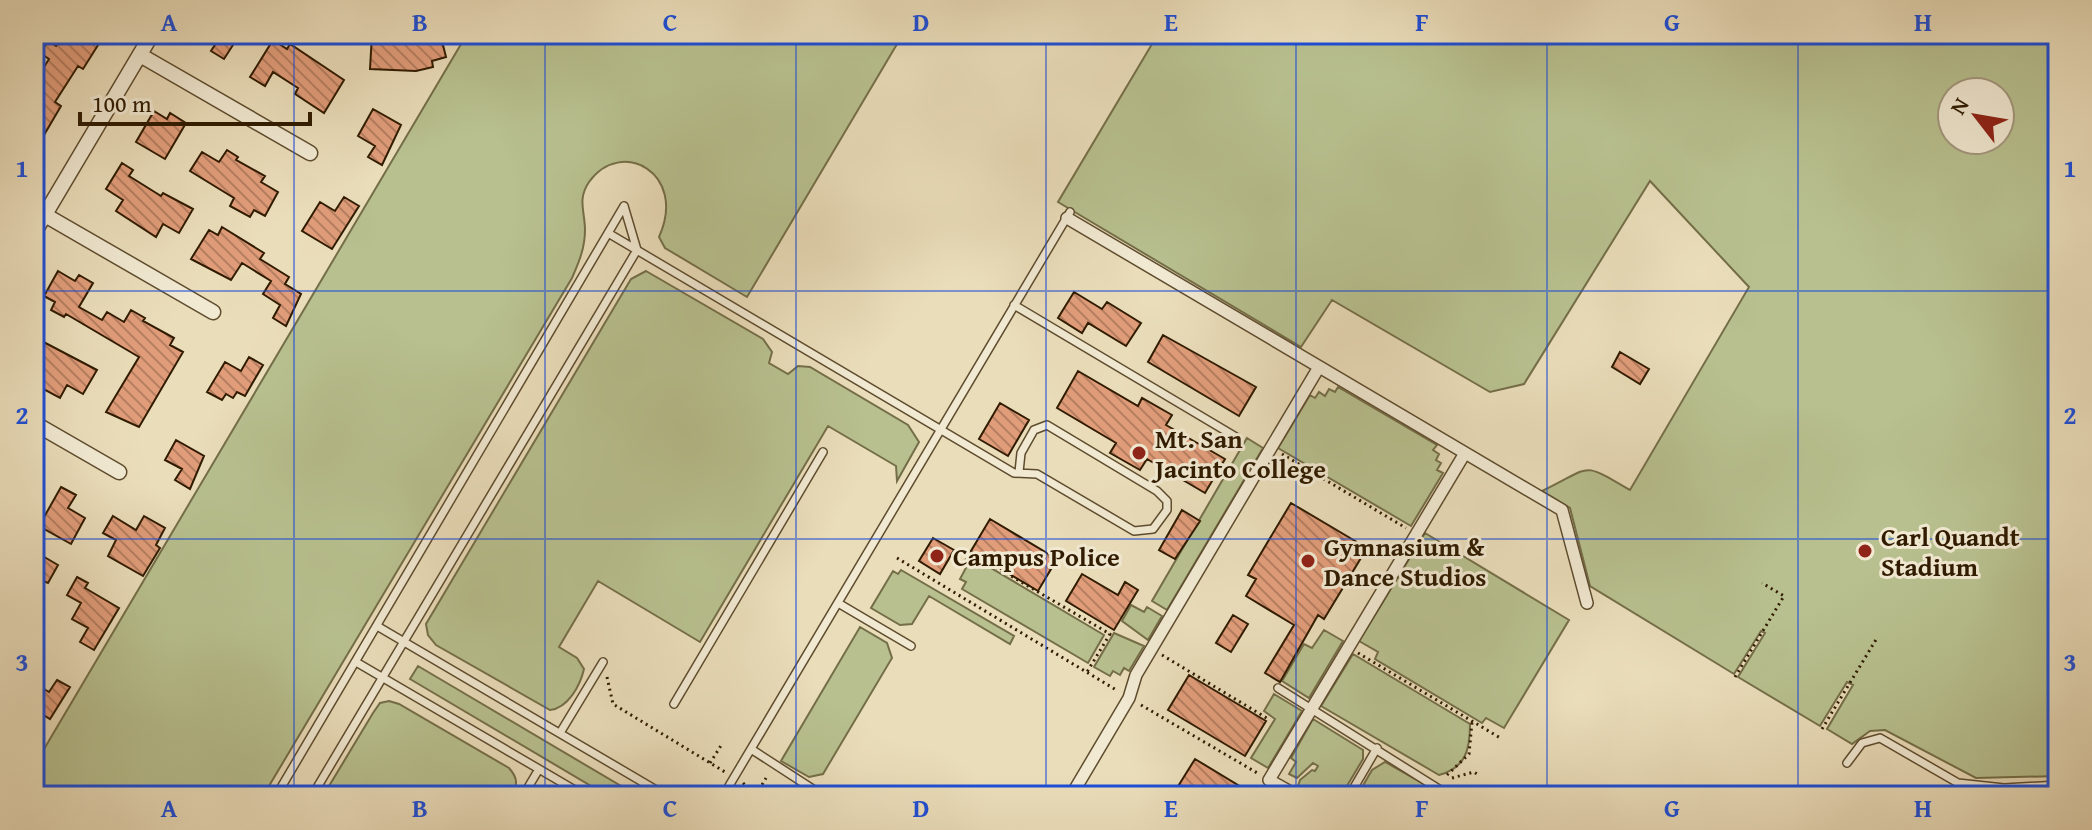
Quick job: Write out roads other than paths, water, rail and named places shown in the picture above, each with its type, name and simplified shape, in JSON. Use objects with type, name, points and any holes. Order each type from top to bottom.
[{"type":"street","points":[[34,233],[152,34]]},
{"type":"street","points":[[140,55],[310,153]]},
{"type":"street","points":[[45,215],[213,312]]},
{"type":"street","points":[[1068,215],[1562,510],[1587,603]]},
{"type":"street","points":[[1071,796],[1129,698],[1136,675],[1319,367]]},
{"type":"street","points":[[34,423],[119,472]]},
{"type":"street","points":[[1284,795],[1287,790],[1269,780],[1465,453]]},
{"type":"lane","points":[[276,796],[624,206],[637,250],[312,796]]},
{"type":"lane","points":[[723,796],[1068,215]]},
{"type":"lane","points":[[608,233],[1014,473],[1037,474],[1134,531],[1153,529],[1167,510],[1167,501],[1157,491],[1047,425],[1039,425],[1034,430],[1021,453],[1019,472]]},
{"type":"lane","points":[[1014,305],[1236,437]]},
{"type":"lane","points":[[674,704],[823,452]]},
{"type":"lane","points":[[838,603],[911,646]]},
{"type":"lane","points":[[377,626],[663,794],[708,796]]},
{"type":"lane","points":[[356,662],[585,796]]},
{"type":"lane","points":[[560,733],[603,662]]},
{"type":"lane","points":[[1278,688],[1450,796]]},
{"type":"lane","points":[[1847,763],[1862,743],[1880,738],[1958,783],[2004,788],[2058,785]]},
{"type":"lane","points":[[1349,796],[1377,748]]},
{"type":"lane","points":[[751,749],[822,795]]},
{"type":"lane","points":[[523,796],[539,769]]},
{"type":"place","name":"Mt. San Jacinto College","points":[[1139,453]]},
{"type":"place","name":"Carl Quandt Stadium","points":[[1865,551]]},
{"type":"place","name":"Campus Police","points":[[937,556]]},
{"type":"place","name":"Gymnasium & Dance Studios","points":[[1308,561]]}]
